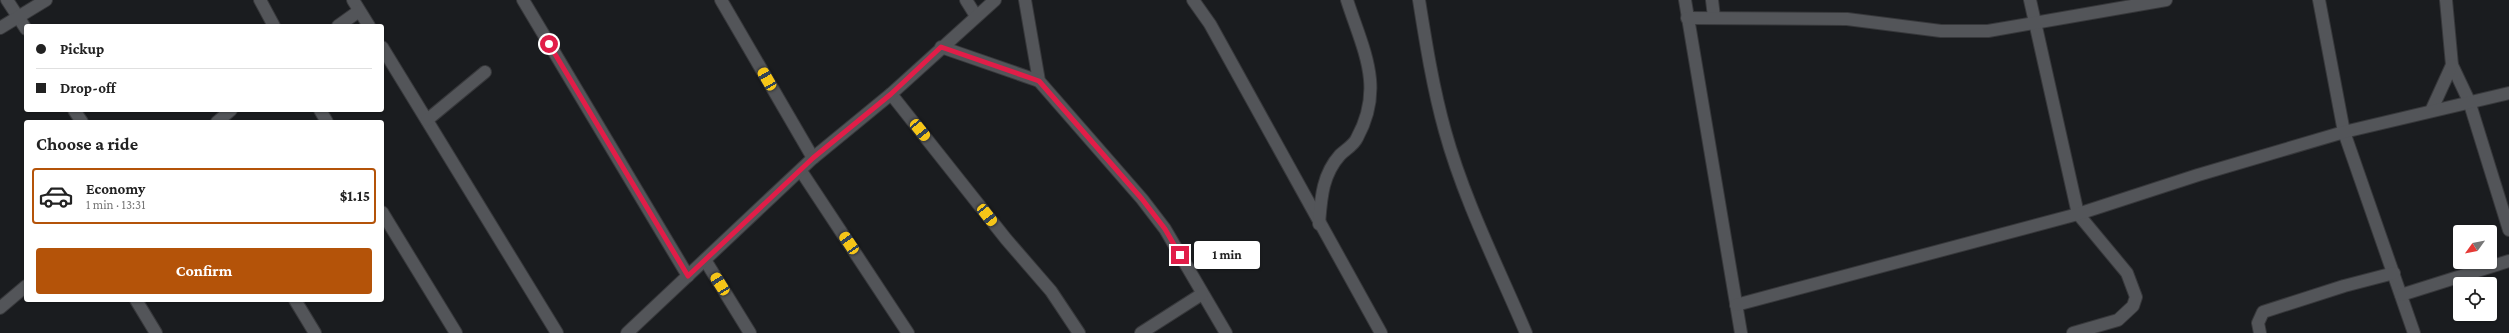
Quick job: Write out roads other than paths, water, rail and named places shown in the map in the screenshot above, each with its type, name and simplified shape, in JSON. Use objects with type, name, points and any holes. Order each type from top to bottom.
[{"type":"street","points":[[7,0],[24,26]]},
{"type":"street","points":[[0,28],[46,0]]},
{"type":"street","points":[[260,0],[273,24]]},
{"type":"street","points":[[523,0],[688,276]]},
{"type":"street","points":[[721,0],[813,158]]},
{"type":"street","points":[[966,0],[976,16]]},
{"type":"street","points":[[627,333],[641,328],[688,276],[801,171],[813,158],[891,94],[941,47],[995,0]]},
{"type":"street","points":[[1025,0],[1039,81]]},
{"type":"street","points":[[1194,0],[1210,24],[1319,224],[1381,333]]},
{"type":"street","points":[[1319,224],[1327,174],[1340,156],[1357,139],[1371,101],[1372,75],[1347,0]]},
{"type":"street","points":[[1419,0],[1430,69],[1445,132],[1464,190],[1526,333]]},
{"type":"street","points":[[1685,0],[1741,333]]},
{"type":"street","points":[[1712,0],[1714,17]]},
{"type":"street","points":[[2030,0],[2078,214],[2127,273],[2136,297],[2133,306],[2118,320],[2073,333]]},
{"type":"street","points":[[1687,18],[1847,19],[1941,31],[1988,31],[2166,0]]},
{"type":"street","points":[[2319,0],[2344,132],[2414,333]]},
{"type":"street","points":[[2446,0],[2452,65],[2469,101],[2509,230]]},
{"type":"street","points":[[340,24],[356,5],[368,24]]},
{"type":"street","points":[[941,47],[1039,81],[1142,199],[1165,229],[1226,333]]},
{"type":"street","points":[[384,50],[557,333]]},
{"type":"street","points":[[2432,109],[2452,65]]},
{"type":"street","points":[[427,120],[485,72]]},
{"type":"street","points":[[1736,305],[2078,214],[2198,175],[2344,132],[2432,109],[2509,93]]},
{"type":"street","points":[[891,94],[1006,239],[1051,291],[1079,333]]},
{"type":"street","points":[[219,120],[229,112]]},
{"type":"street","points":[[801,171],[908,333]]},
{"type":"street","points":[[384,215],[456,333]]},
{"type":"street","points":[[705,260],[750,333]]},
{"type":"street","points":[[2401,295],[2509,261]]},
{"type":"street","points":[[2260,333],[2258,323],[2263,312],[2344,286],[2394,272]]},
{"type":"street","points":[[0,308],[24,288]]},
{"type":"street","points":[[1141,333],[1202,294]]},
{"type":"street","points":[[137,302],[156,333]]},
{"type":"street","points":[[296,302],[315,333]]}]
